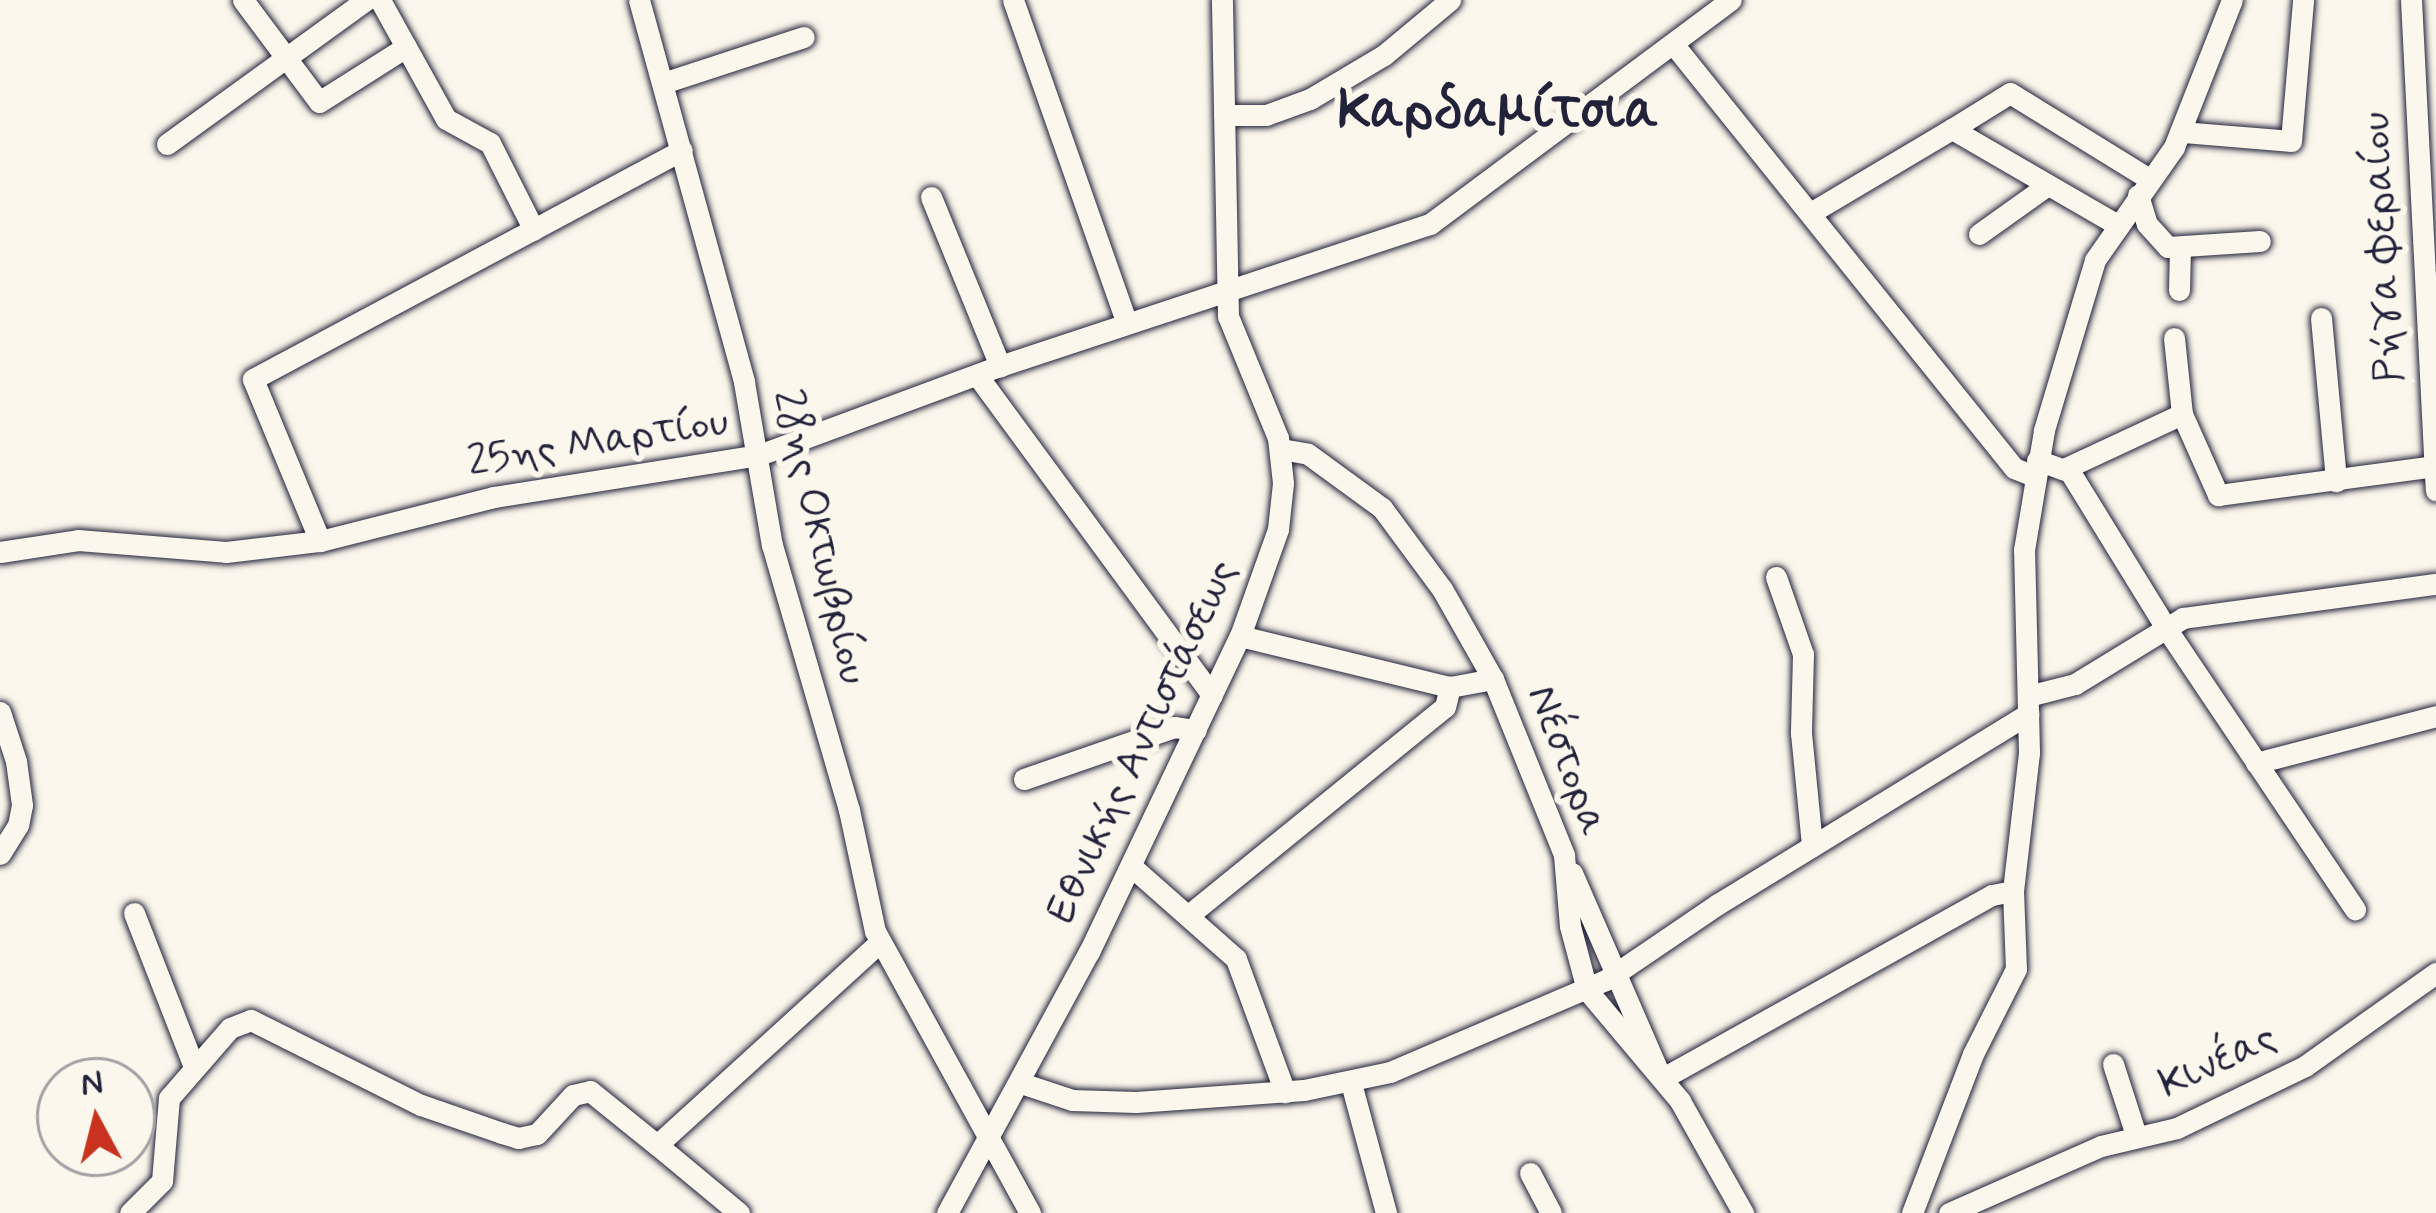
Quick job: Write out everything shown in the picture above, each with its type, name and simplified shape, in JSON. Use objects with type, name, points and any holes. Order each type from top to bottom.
[{"type":"street","points":[[243,0],[319,102],[406,47]]},
{"type":"street","points":[[167,144],[283,55],[366,0]]},
{"type":"street","points":[[380,0],[446,119],[490,143],[534,230]]},
{"type":"street","name":"28ης Οκτωβρίου","points":[[639,0],[759,455],[772,545],[849,810],[879,943],[1030,1213]]},
{"type":"street","points":[[1013,0],[1127,324]]},
{"type":"street","name":"Εθνικής Αντιστάσεως","points":[[947,1213],[1022,1083],[1131,866],[1240,636],[1278,529],[1281,449],[1232,331],[1227,293],[1222,0]]},
{"type":"street","points":[[1224,115],[1266,115],[1310,99],[1384,55],[1450,0]]},
{"type":"street","points":[[1227,293],[1430,224],[1730,0]]},
{"type":"street","points":[[1912,1213],[1973,1054],[2011,988],[2017,948],[2013,890],[2027,788],[2024,564],[2036,468],[2090,273],[2116,224],[2182,132],[2232,0]]},
{"type":"street","points":[[2182,132],[2291,141],[2303,0]]},
{"type":"street","name":"Ρήγα Φεραίου","points":[[2411,0],[2436,490]]},
{"type":"street","points":[[662,83],[805,37]]},
{"type":"street","points":[[1674,45],[2014,468],[2066,468],[2182,414]]},
{"type":"street","points":[[1812,212],[2010,93],[2144,187],[2150,228],[2163,244],[2180,249],[2260,241]]},
{"type":"street","points":[[1952,129],[2116,224]]},
{"type":"street","points":[[320,542],[253,379],[682,150]]},
{"type":"street","points":[[1979,234],[2045,187]]},
{"type":"street","points":[[931,197],[1000,366]]},
{"type":"street","points":[[2179,290],[2180,249]]},
{"type":"street","name":"25ης Μαρτίου","points":[[0,552],[78,540],[138,540],[226,552],[320,542],[494,497],[759,455],[1000,366],[1227,293]]},
{"type":"street","points":[[2321,319],[2336,481]]},
{"type":"street","points":[[2174,338],[2182,414],[2218,495],[2434,466]]},
{"type":"street","points":[[977,375],[1212,695]]},
{"type":"street","name":"Νέστορα","points":[[1281,449],[1308,454],[1386,512],[1442,589],[1492,679],[1564,855],[1570,926],[1587,990],[1702,1133],[1743,1213]]},
{"type":"street","points":[[2066,468],[2166,628],[2355,909]]},
{"type":"street","points":[[1776,577],[1803,654],[1802,750],[1812,846]]},
{"type":"street","points":[[1022,1083],[1097,1102],[1285,1092],[1351,1083],[1402,1068],[1616,974],[2028,705],[2075,684],[2183,619],[2436,584]]},
{"type":"street","points":[[1240,636],[1450,687],[1492,679]]},
{"type":"street","points":[[1190,914],[1445,707],[1450,687]]},
{"type":"street","points":[[0,712],[16,761],[22,806],[18,825],[0,854]]},
{"type":"street","points":[[2256,763],[2436,716]]},
{"type":"street","points":[[1024,778],[1174,727],[1196,730]]},
{"type":"street","points":[[1564,855],[1661,1077],[1992,895],[2013,890]]},
{"type":"street","points":[[1131,866],[1190,914],[1241,967],[1285,1092]]},
{"type":"street","points":[[134,913],[194,1066]]},
{"type":"street","points":[[657,1145],[879,943]]},
{"type":"street","name":"Κινέας","points":[[1948,1213],[2136,1135],[2177,1127],[2306,1066],[2436,973]]},
{"type":"street","points":[[130,1213],[161,1181],[165,1108],[194,1066],[234,1024],[256,1020],[421,1105],[518,1138],[537,1134],[573,1095],[590,1091],[739,1213]]},
{"type":"street","points":[[2113,1064],[2136,1135]]},
{"type":"street","points":[[1351,1083],[1386,1213]]},
{"type":"street","points":[[1531,1173],[1551,1213]]},
{"type":"district","name":"Καρδαμίτσια","points":[[1498,113]]}]
